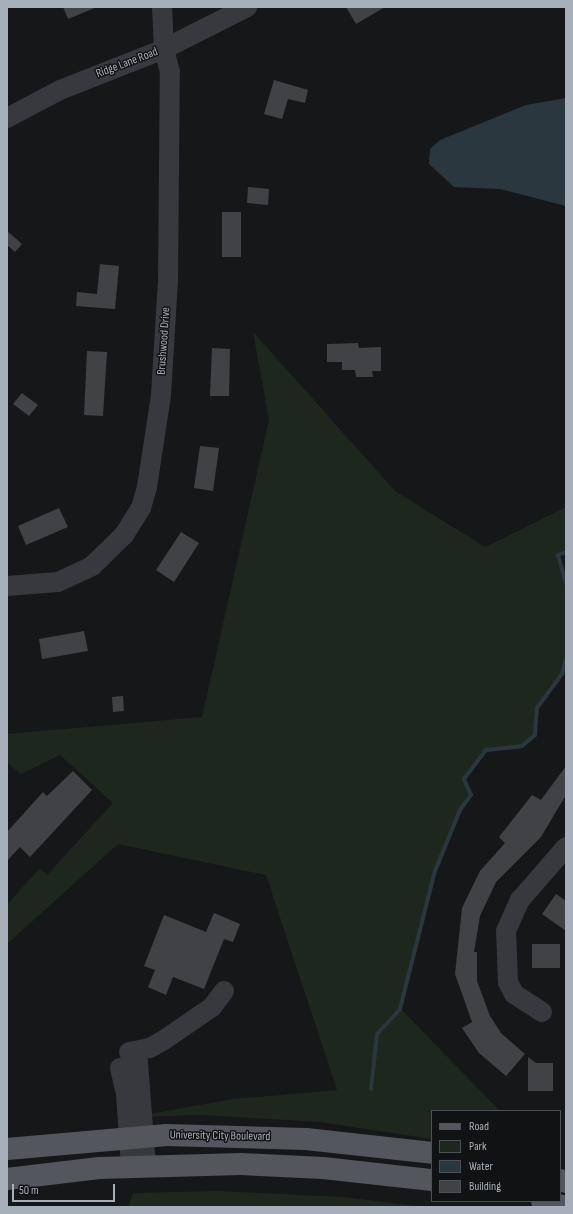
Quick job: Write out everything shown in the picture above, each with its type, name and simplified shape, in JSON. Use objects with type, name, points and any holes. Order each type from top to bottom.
[{"type":"main road","name":"University City Boulevard","points":[[7,1149],[137,1136],[306,1139],[431,1153]]},
{"type":"main road","points":[[7,1179],[139,1165],[323,1168],[431,1180]]},
{"type":"main road","points":[[546,1202],[566,1207]]},
{"type":"street","name":"Brushwood Drive","points":[[7,586],[53,584],[92,566],[124,535],[141,508],[147,487],[160,395],[168,281],[170,72],[164,49],[162,7]]},
{"type":"street","name":"Ridge Lane Road","points":[[7,118],[60,90],[164,49],[247,7]]},
{"type":"street","points":[[542,1012],[528,1006],[514,994],[508,982],[504,953],[506,931],[520,900],[566,848]]},
{"type":"street","points":[[139,1165],[129,1057],[150,1048],[197,1018],[219,1001],[224,991]]},
{"type":"green space","points":[[253,332],[395,491],[485,547],[566,507],[566,552],[558,555],[566,583],[566,658],[562,674],[537,708],[535,735],[522,746],[486,750],[464,779],[471,795],[460,810],[435,871],[400,1008],[499,1110],[431,1110],[431,1139],[320,1122],[201,1115],[133,1117],[233,1099],[337,1090],[266,875],[118,844],[7,944],[7,905],[40,868],[47,875],[113,803],[60,755],[21,774],[7,762],[7,734],[202,717],[269,420]]},
{"type":"green space","points":[[218,1191],[344,1197],[424,1207],[128,1207],[133,1193]]},
{"type":"water","points":[[566,98],[566,206],[500,189],[454,187],[429,164],[430,149],[440,140],[526,105]]},
{"type":"building","points":[[63,7],[97,7],[68,19]]},
{"type":"building","points":[[346,7],[385,7],[356,24]]},
{"type":"building","points":[[274,80],[308,90],[305,103],[288,99],[282,119],[264,114]]},
{"type":"building","points":[[248,187],[269,189],[268,205],[247,203]]},
{"type":"building","points":[[222,212],[241,212],[241,257],[222,257]]},
{"type":"building","points":[[7,231],[22,244],[15,252],[7,245]]},
{"type":"building","points":[[100,264],[119,266],[115,309],[76,306],[77,292],[97,294]]},
{"type":"building","points":[[358,343],[359,348],[381,347],[381,371],[372,371],[373,377],[356,377],[355,370],[342,370],[342,362],[327,362],[327,344]]},
{"type":"building","points":[[212,348],[230,349],[229,396],[210,396]]},
{"type":"building","points":[[87,351],[107,352],[103,416],[84,415]]},
{"type":"building","points":[[22,393],[38,405],[29,416],[13,404]]},
{"type":"building","points":[[200,446],[219,448],[213,491],[194,488]]},
{"type":"building","points":[[59,508],[68,527],[26,545],[18,526]]},
{"type":"building","points":[[181,532],[199,543],[174,582],[156,570]]},
{"type":"building","points":[[84,631],[88,651],[42,659],[39,639]]},
{"type":"building","points":[[123,696],[124,711],[113,712],[112,697]]},
{"type":"building","points":[[566,766],[566,795],[541,837],[496,882],[480,916],[474,952],[477,952],[477,981],[490,1016],[501,1033],[525,1054],[506,1076],[479,1053],[462,1028],[472,1022],[455,974],[462,908],[480,871],[505,843],[499,837],[532,795],[541,800]]},
{"type":"building","points":[[73,771],[92,790],[30,857],[20,847],[7,861],[7,832],[43,792],[47,796]]},
{"type":"building","points":[[556,894],[566,901],[566,931],[542,914]]},
{"type":"building","points":[[214,913],[240,924],[233,942],[224,939],[204,989],[173,977],[166,995],[148,987],[155,970],[144,966],[164,915],[206,932]]},
{"type":"building","points":[[532,944],[560,944],[560,968],[532,968]]},
{"type":"building","points":[[528,1057],[536,1063],[553,1063],[553,1091],[528,1091]]},
{"type":"waterway","points":[[566,552],[558,555],[566,583]]},
{"type":"waterway","points":[[371,1089],[377,1034],[400,1009],[435,871],[460,810],[471,795],[464,779],[486,750],[522,746],[535,735],[537,708],[562,674],[566,658]]}]
